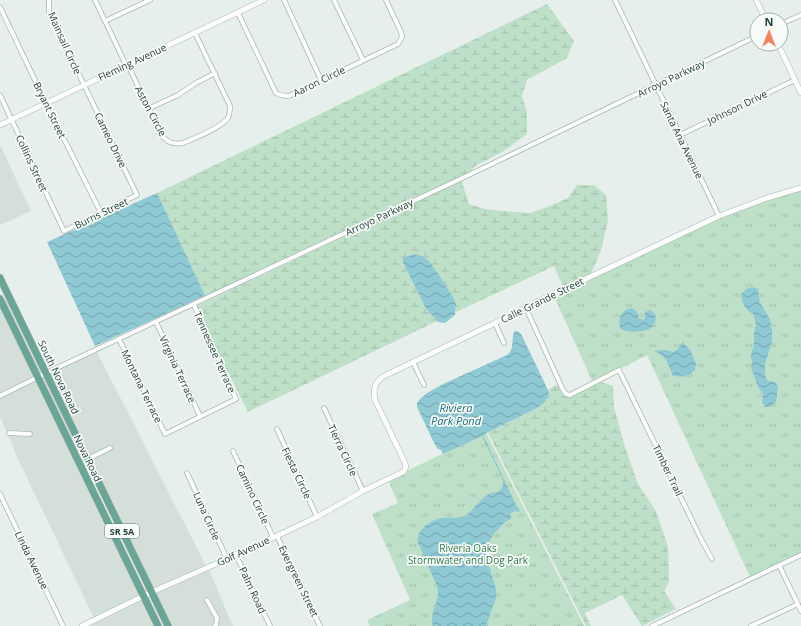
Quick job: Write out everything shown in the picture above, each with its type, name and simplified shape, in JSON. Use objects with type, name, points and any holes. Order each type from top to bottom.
[{"type":"main road","name":"South Nova Road","points":[[0,278],[152,592]]},
{"type":"main road","points":[[0,295],[11,301]]},
{"type":"main road","name":"Nova Road","points":[[0,299],[158,626]]},
{"type":"main road","points":[[75,454],[88,460]]},
{"type":"main road","points":[[105,517],[112,523],[120,525]]},
{"type":"main road","name":"SR 5A","points":[[152,592],[168,626]]},
{"type":"street","name":"Aston Circle","points":[[95,0],[126,65],[130,69],[160,134],[172,144],[183,143],[222,124],[228,118],[230,113],[230,106],[196,33]]},
{"type":"street","points":[[105,21],[150,0]]},
{"type":"street","name":"Fleming Avenue","points":[[0,125],[264,0]]},
{"type":"street","points":[[284,0],[322,80]]},
{"type":"street","points":[[334,0],[363,60]]},
{"type":"street","name":"Aaron Circle","points":[[238,12],[276,93],[280,96],[289,96],[398,44],[402,37],[401,32],[386,0]]},
{"type":"street","name":"Santa Ana Avenue","points":[[615,0],[719,216]]},
{"type":"street","points":[[756,0],[762,12]]},
{"type":"street","name":"Mainsail Circle","points":[[49,1],[50,12],[84,85]]},
{"type":"street","name":"Bryant Street","points":[[0,7],[101,213]]},
{"type":"street","points":[[789,20],[801,15]]},
{"type":"street","name":"Arroyo Parkway","points":[[0,396],[46,373],[480,170],[749,40]]},
{"type":"street","points":[[782,52],[801,94]]},
{"type":"street","points":[[148,109],[178,95],[215,73]]},
{"type":"street","name":"Johnson Drive","points":[[680,135],[795,80]]},
{"type":"street","name":"Cameo Drive","points":[[84,85],[137,195]]},
{"type":"street","name":"Collins Street","points":[[0,95],[64,231]]},
{"type":"street","name":"Calle Grande Street","points":[[403,472],[406,467],[405,463],[374,393],[378,380],[543,299],[719,216],[767,198],[801,188]]},
{"type":"street","name":"Burns Street","points":[[64,231],[137,195]]},
{"type":"street","name":"Tennessee Terrace","points":[[194,305],[236,399],[200,416]]},
{"type":"street","name":"Timber Trail","points":[[526,308],[566,394],[570,396],[619,370],[626,381],[712,559]]},
{"type":"street","name":"Virginia Terrace","points":[[156,322],[200,416]]},
{"type":"street","points":[[495,323],[504,342]]},
{"type":"street","name":"Montana Terrace","points":[[119,339],[165,434],[200,416]]},
{"type":"street","points":[[413,362],[424,385]]},
{"type":"street","name":"Tierra Circle","points":[[324,408],[363,491]]},
{"type":"street","name":"Fiesta Circle","points":[[277,429],[317,516]]},
{"type":"street","points":[[9,433],[30,434]]},
{"type":"street","points":[[88,460],[110,448]]},
{"type":"street","name":"Camino Circle","points":[[233,451],[275,537]]},
{"type":"street","name":"Golf Avenue","points":[[82,626],[152,592],[275,537],[403,472]]},
{"type":"street","name":"Luna Circle","points":[[187,473],[227,559]]},
{"type":"street","name":"Linda Avenue","points":[[0,494],[63,626]]},
{"type":"street","name":"Evergreen Street","points":[[275,537],[320,626]]},
{"type":"street","name":"Palm Road","points":[[236,555],[270,626]]},
{"type":"street","points":[[652,626],[801,555]]},
{"type":"street","points":[[779,565],[801,611]]},
{"type":"street","points":[[207,600],[217,618],[215,626]]},
{"type":"street","points":[[751,626],[798,604]]},
{"type":"shaded area","points":[[0,145],[31,211],[0,225]]},
{"type":"shaded area","points":[[3,298],[10,303],[43,372],[39,374]]},
{"type":"shaded area","points":[[0,304],[35,376],[0,393]]},
{"type":"shaded area","points":[[97,352],[206,566],[153,589],[91,460],[112,449],[111,445],[89,456],[49,375]]},
{"type":"shaded area","points":[[45,376],[83,455],[76,452],[41,379]]},
{"type":"shaded area","points":[[37,380],[141,595],[94,618],[8,435],[28,437],[33,436],[32,432],[8,430],[7,433],[0,417],[0,398]]},
{"type":"shaded area","points":[[209,570],[233,626],[218,626],[219,617],[207,597],[204,600],[215,619],[212,626],[170,626],[155,593]]},
{"type":"shaded area","points":[[143,599],[156,626],[89,626],[96,622]]},
{"type":"green space","points":[[547,4],[574,41],[567,58],[527,80],[522,96],[527,112],[527,134],[504,151],[475,166],[470,172],[193,302],[204,296],[157,193]]},
{"type":"green space","points":[[463,180],[462,182],[469,204],[485,209],[530,213],[568,198],[577,185],[594,185],[606,195],[608,220],[601,250],[591,274],[563,287],[554,266],[456,312],[456,305],[403,264],[426,309],[437,321],[248,412],[212,340],[197,306]]},
{"type":"green space","points":[[801,188],[801,555],[751,579],[647,355],[593,383],[553,294],[719,216]]},
{"type":"green space","points":[[601,382],[613,386],[614,407],[624,444],[638,484],[656,511],[668,547],[669,582],[664,591],[676,609],[642,626],[622,595],[585,613],[591,626],[586,626],[488,433],[537,408],[549,395],[548,390],[558,384],[565,395],[571,398]]},
{"type":"green space","name":"Riveria Oaks Stormwater and Dog Park","points":[[486,433],[584,626],[370,626],[367,620],[410,600],[372,514],[398,503],[388,480]]},
{"type":"water","points":[[157,193],[205,296],[95,346],[47,242]]},
{"type":"water","points":[[414,254],[422,256],[429,261],[453,297],[456,305],[455,315],[445,323],[438,322],[426,309],[403,263],[403,258]]},
{"type":"water","points":[[753,287],[758,289],[760,303],[770,319],[772,330],[772,342],[765,364],[765,375],[768,381],[775,382],[778,387],[776,402],[770,407],[765,407],[762,402],[763,394],[758,387],[751,368],[751,355],[756,325],[754,315],[745,306],[742,301],[741,294],[746,289]]},
{"type":"water","points":[[631,308],[637,312],[638,318],[644,320],[645,312],[650,310],[652,311],[656,316],[653,326],[647,330],[637,332],[622,330],[620,328],[619,321],[621,315]]},
{"type":"water","name":"Riviera Park Pond","points":[[516,331],[521,334],[549,395],[544,403],[537,408],[483,435],[516,505],[520,510],[519,512],[515,511],[511,513],[510,515],[512,518],[504,523],[492,536],[488,545],[486,556],[496,589],[496,598],[486,626],[433,626],[432,617],[438,593],[437,586],[418,543],[420,531],[434,520],[467,515],[487,495],[499,491],[503,486],[503,480],[482,436],[443,454],[435,445],[417,407],[417,403],[427,393],[441,385],[507,355],[511,350],[513,335]]},
{"type":"water","points":[[683,342],[690,350],[696,363],[695,370],[685,376],[673,376],[662,355],[654,351],[665,350],[672,352],[677,350]]}]
